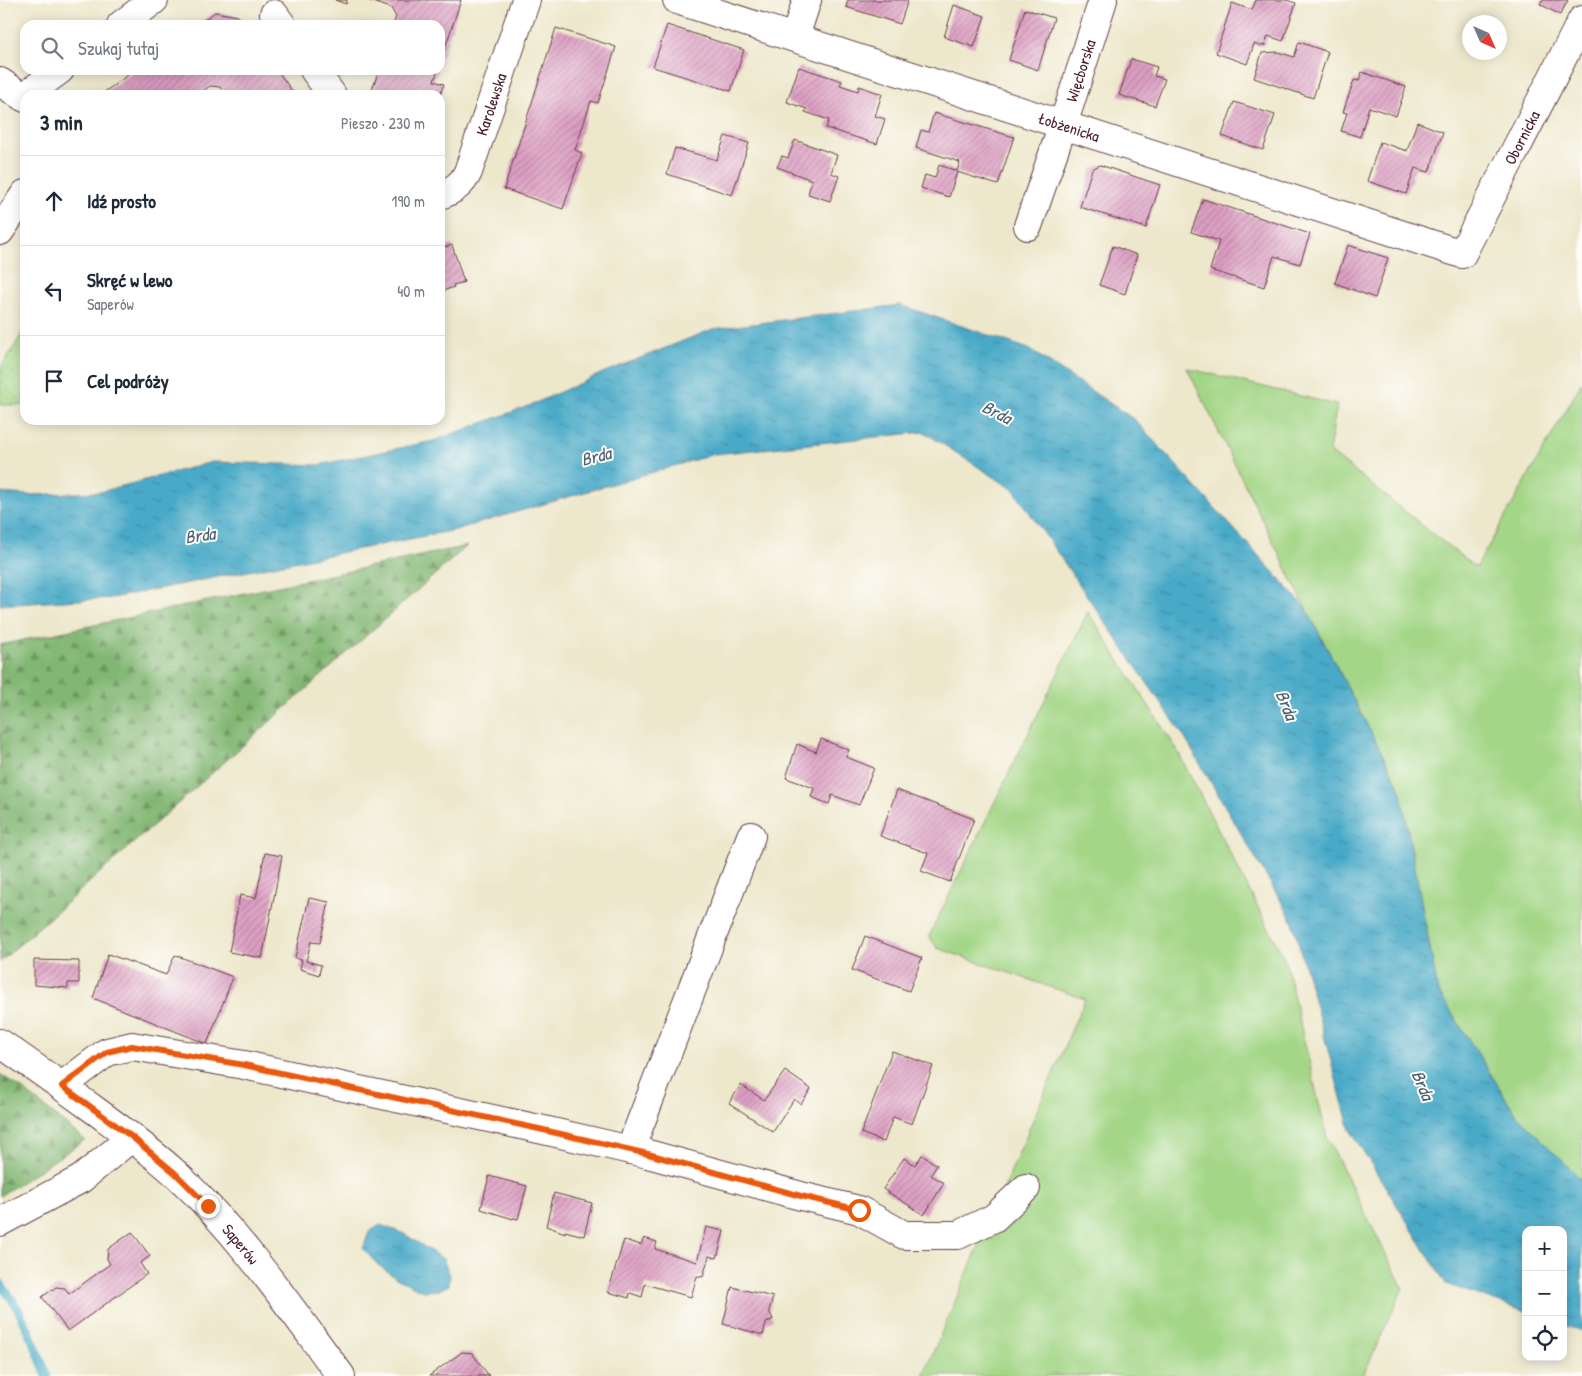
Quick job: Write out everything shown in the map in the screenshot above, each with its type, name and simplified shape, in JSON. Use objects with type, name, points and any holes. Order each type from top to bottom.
[{"type":"street","points":[[128,20],[154,0]]},
{"type":"street","name":"Karolewska","points":[[445,193],[455,189],[464,180],[468,172],[526,0]]},
{"type":"street","name":"Łobżenicka","points":[[677,0],[1462,254]]},
{"type":"street","points":[[795,37],[807,0]]},
{"type":"street","name":"Więcborska","points":[[1028,226],[1103,0]]},
{"type":"street","name":"Obornicka","points":[[1462,254],[1582,20]]},
{"type":"street","points":[[34,90],[54,75]]},
{"type":"street","points":[[318,75],[328,90]]},
{"type":"street","points":[[0,82],[20,94]]},
{"type":"street","points":[[0,231],[20,201]]},
{"type":"street","points":[[630,1150],[751,836]]},
{"type":"street","name":"Saperów","points":[[0,1044],[132,1137],[175,1173],[208,1206],[278,1290],[341,1376]]},
{"type":"street","points":[[62,1086],[107,1052],[132,1046],[244,1065],[630,1150],[859,1210],[904,1235],[958,1236],[994,1218],[1026,1188]]},
{"type":"street","points":[[0,1222],[81,1179],[132,1137]]},
{"type":"green space","points":[[20,337],[20,405],[0,405],[0,369]]},
{"type":"green space","points":[[1187,368],[1337,405],[1329,451],[1476,568],[1582,382],[1582,1180],[1516,1114],[1438,991],[1400,788],[1306,608]]},
{"type":"green space","points":[[467,546],[0,962],[0,645]]},
{"type":"green space","points":[[1088,612],[1176,748],[1285,960],[1327,1137],[1403,1288],[1363,1376],[923,1376],[1085,999],[937,948],[929,936]]},
{"type":"green space","points":[[0,1074],[25,1091],[85,1140],[0,1196]]},
{"type":"water","name":"Brda","points":[[900,305],[1029,349],[1135,420],[1306,608],[1400,788],[1438,991],[1516,1114],[1582,1180],[1582,1331],[1567,1326],[1567,1226],[1522,1226],[1522,1311],[1446,1284],[1350,1130],[1292,920],[1183,735],[1014,490],[924,432],[715,454],[455,530],[112,598],[0,605],[0,493],[27,495],[100,492],[212,462],[319,465],[433,441],[531,405],[605,372],[713,329]]},
{"type":"water","points":[[380,1225],[403,1233],[443,1259],[450,1275],[449,1285],[439,1290],[423,1291],[396,1278],[377,1264],[363,1249],[369,1232]]},
{"type":"building","points":[[335,0],[347,0],[346,4]]},
{"type":"building","points":[[367,0],[461,0],[445,48],[445,20],[395,20],[396,17],[391,8]]},
{"type":"building","points":[[848,0],[908,0],[900,24],[846,7]]},
{"type":"building","points":[[1256,0],[1286,0],[1296,3],[1283,41],[1268,36],[1265,45],[1254,44],[1247,64],[1216,53],[1232,3],[1252,10]]},
{"type":"building","points":[[1542,0],[1568,0],[1560,15],[1540,4]]},
{"type":"building","points":[[954,5],[985,16],[974,47],[944,37]]},
{"type":"building","points":[[1025,9],[1054,18],[1038,70],[1009,60]]},
{"type":"building","points":[[215,12],[238,16],[241,20],[204,20]]},
{"type":"building","points":[[667,25],[744,50],[731,91],[653,67]]},
{"type":"building","points":[[556,28],[616,47],[598,103],[591,101],[575,150],[582,153],[563,209],[504,189]]},
{"type":"building","points":[[1299,42],[1328,52],[1313,98],[1254,78],[1262,53],[1278,52],[1294,57]]},
{"type":"building","points":[[1131,59],[1157,67],[1154,76],[1165,79],[1155,106],[1119,95]]},
{"type":"building","points":[[799,67],[842,81],[840,85],[858,91],[859,86],[882,94],[875,116],[885,119],[877,144],[826,128],[829,120],[805,112],[807,109],[787,102]]},
{"type":"building","points":[[1362,72],[1406,87],[1396,116],[1369,107],[1360,137],[1341,131],[1347,113],[1343,112],[1354,80],[1359,81]]},
{"type":"building","points":[[128,75],[281,75],[291,90],[222,90],[220,87],[210,86],[204,90],[107,90]]},
{"type":"building","points":[[377,75],[436,75],[434,81],[444,84],[442,90],[372,90]]},
{"type":"building","points":[[1234,102],[1275,115],[1263,150],[1222,136]]},
{"type":"building","points":[[934,113],[1014,137],[998,185],[957,172],[949,197],[921,188],[925,175],[935,178],[939,165],[957,171],[960,162],[916,148],[921,130],[928,132]]},
{"type":"building","points":[[1417,122],[1443,132],[1429,172],[1415,168],[1406,194],[1367,181],[1380,142],[1407,151]]},
{"type":"building","points":[[725,136],[749,143],[732,195],[667,174],[675,148],[717,160]]},
{"type":"building","points":[[795,140],[837,155],[831,173],[839,176],[830,201],[808,194],[812,180],[777,167],[782,156],[788,158]]},
{"type":"building","points":[[1100,165],[1160,185],[1146,228],[1080,207],[1092,169]]},
{"type":"building","points":[[1203,199],[1310,234],[1300,264],[1274,256],[1264,287],[1210,270],[1219,241],[1191,232]]},
{"type":"building","points":[[452,245],[464,282],[453,285],[454,287],[445,290],[445,247]]},
{"type":"building","points":[[1348,245],[1388,258],[1375,298],[1335,283]]},
{"type":"building","points":[[1113,246],[1137,255],[1125,294],[1099,285]]},
{"type":"building","points":[[821,739],[849,750],[846,757],[874,768],[859,805],[832,795],[829,804],[811,797],[814,788],[786,778],[797,744],[816,752]]},
{"type":"building","points":[[897,790],[974,819],[950,882],[921,871],[928,853],[880,836]]},
{"type":"building","points":[[265,853],[282,856],[262,958],[229,952],[240,895],[256,898]]},
{"type":"building","points":[[309,898],[329,902],[320,943],[311,942],[306,961],[321,965],[319,975],[300,969],[302,960],[295,958]]},
{"type":"building","points":[[865,936],[922,958],[909,991],[852,970]]},
{"type":"building","points":[[108,954],[166,975],[175,955],[233,977],[207,1044],[93,998]]},
{"type":"building","points":[[34,960],[79,961],[79,983],[68,983],[68,988],[34,985]]},
{"type":"building","points":[[892,1051],[933,1066],[912,1124],[893,1117],[884,1142],[861,1133]]},
{"type":"building","points":[[785,1071],[811,1089],[801,1104],[794,1099],[773,1132],[729,1103],[741,1085],[764,1100]]},
{"type":"building","points":[[922,1155],[937,1165],[931,1175],[944,1183],[924,1215],[883,1189],[904,1158],[915,1165]]},
{"type":"building","points":[[489,1176],[527,1186],[518,1219],[481,1209]]},
{"type":"building","points":[[554,1193],[592,1203],[584,1236],[565,1231],[565,1233],[546,1226]]},
{"type":"building","points":[[706,1227],[724,1231],[717,1258],[709,1256],[703,1277],[697,1276],[691,1297],[645,1284],[642,1297],[630,1293],[629,1298],[608,1292],[624,1240],[641,1245],[644,1238],[657,1242],[655,1249],[697,1262]]},
{"type":"building","points":[[132,1232],[150,1256],[140,1263],[147,1274],[68,1331],[42,1297],[56,1287],[65,1288],[69,1294],[110,1264],[107,1259],[108,1249]]},
{"type":"building","points":[[732,1287],[773,1297],[769,1311],[773,1319],[766,1323],[763,1335],[723,1324]]},
{"type":"building","points":[[462,1352],[472,1353],[489,1376],[429,1376]]},
{"type":"waterway","points":[[0,1283],[22,1316],[47,1376]]},
{"type":"route","points":[[208,1206],[175,1173],[132,1137],[62,1086],[107,1052],[132,1046],[244,1065],[539,1129],[648,1154],[859,1210]]}]
